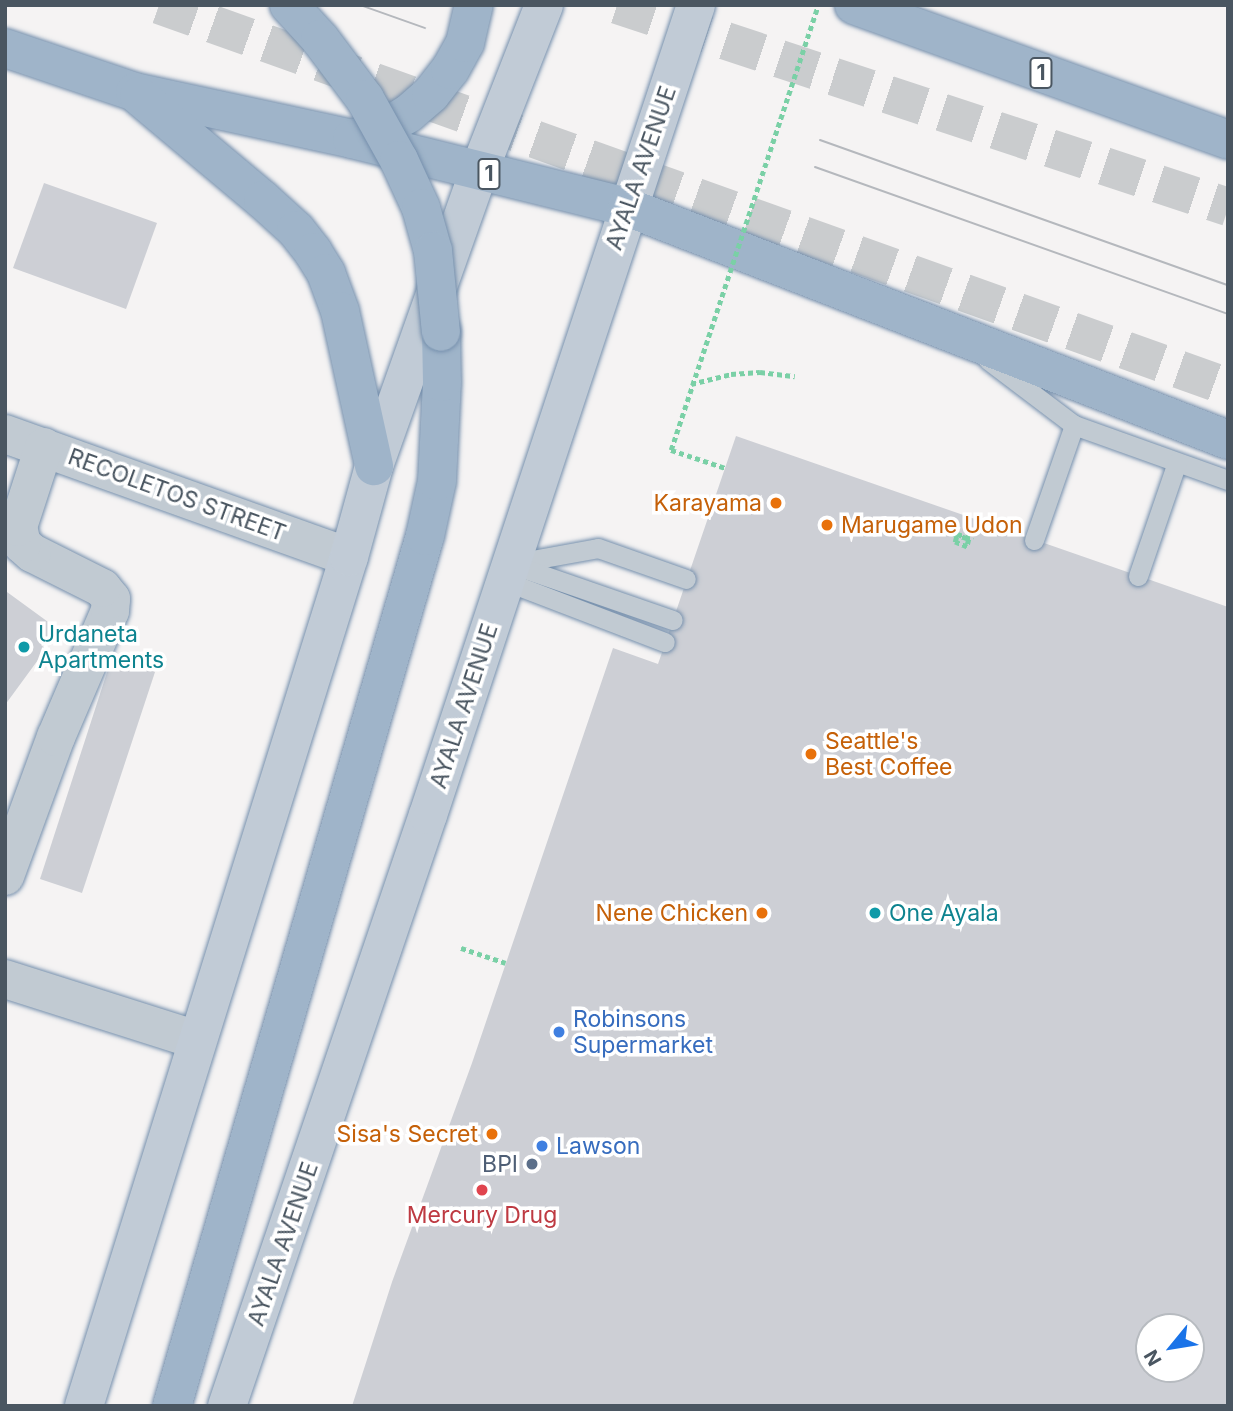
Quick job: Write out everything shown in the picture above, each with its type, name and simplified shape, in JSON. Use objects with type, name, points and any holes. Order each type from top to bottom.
[{"type":"highway","points":[[172,1406],[412,586],[437,481],[442,382],[441,332],[433,251],[421,208],[365,99],[320,39],[289,5]]},
{"type":"highway","points":[[352,139],[381,130],[408,114],[431,94],[450,70],[465,43],[474,5]]},
{"type":"highway","name":"1","points":[[854,5],[1228,140]]},
{"type":"highway","name":"1","points":[[5,48],[135,92],[352,139],[627,208],[1228,440]]},
{"type":"highway","points":[[135,92],[263,200],[296,230],[313,252],[326,274],[340,311],[374,466]]},
{"type":"main road","points":[[84,1406],[349,557],[374,466],[479,171],[544,5]]},
{"type":"main road","name":"AYALA AVENUE","points":[[227,1406],[696,5]]},
{"type":"street","name":"RECOLETOS STREET","points":[[5,433],[349,557]]},
{"type":"street","points":[[5,876],[56,737],[110,611],[111,599],[102,588],[32,553],[22,544],[18,527],[44,447]]},
{"type":"street","points":[[5,979],[197,1040]]},
{"type":"lane","points":[[957,336],[1074,425],[1228,480]]},
{"type":"lane","points":[[1034,540],[1074,425]]},
{"type":"lane","points":[[1138,576],[1177,462]]},
{"type":"lane","points":[[507,572],[598,548],[687,579]]},
{"type":"lane","points":[[507,572],[673,620]]},
{"type":"lane","points":[[507,572],[665,642]]},
{"type":"path","points":[[725,468],[671,450],[818,5]]},
{"type":"path","points":[[691,384],[760,372],[795,376]]},
{"type":"path","points":[[954,534],[961,536],[969,539],[967,547],[955,542],[957,534],[973,539]]},
{"type":"path","points":[[461,948],[506,963]]},
{"type":"building","points":[[44,183],[157,223],[126,309],[13,268]]},
{"type":"building","name":"One Ayala","points":[[736,436],[1228,607],[1228,1406],[352,1406],[392,1282],[472,1063],[613,648],[658,664]]},
{"type":"building","name":"Urdaneta Apartments","points":[[7,592],[55,627],[41,645],[46,649],[5,705]]},
{"type":"building","points":[[112,657],[155,672],[82,893],[40,879]]},
{"type":"tunnel","points":[[159,5],[1228,387]]},
{"type":"tunnel","points":[[617,5],[1228,207]]},
{"type":"tram line","points":[[360,5],[425,28]]},
{"type":"tram line","points":[[820,140],[1228,285]]},
{"type":"tram line","points":[[815,167],[1228,314]]},
{"type":"place","name":"Karayama","points":[[776,503]]},
{"type":"place","name":"Marugame Udon","points":[[827,525]]},
{"type":"place","name":"Urdaneta Apartments","points":[[24,647]]},
{"type":"place","name":"Seattle's Best Coffee","points":[[811,754]]},
{"type":"place","name":"Nene Chicken","points":[[762,913]]},
{"type":"place","name":"One Ayala","points":[[875,913]]},
{"type":"place","name":"Robinsons Supermarket","points":[[559,1032]]},
{"type":"place","name":"Sisa's Secret","points":[[492,1134]]},
{"type":"place","name":"Lawson","points":[[542,1146]]},
{"type":"place","name":"BPI","points":[[532,1164]]},
{"type":"place","name":"Mercury Drug","points":[[482,1190]]}]
